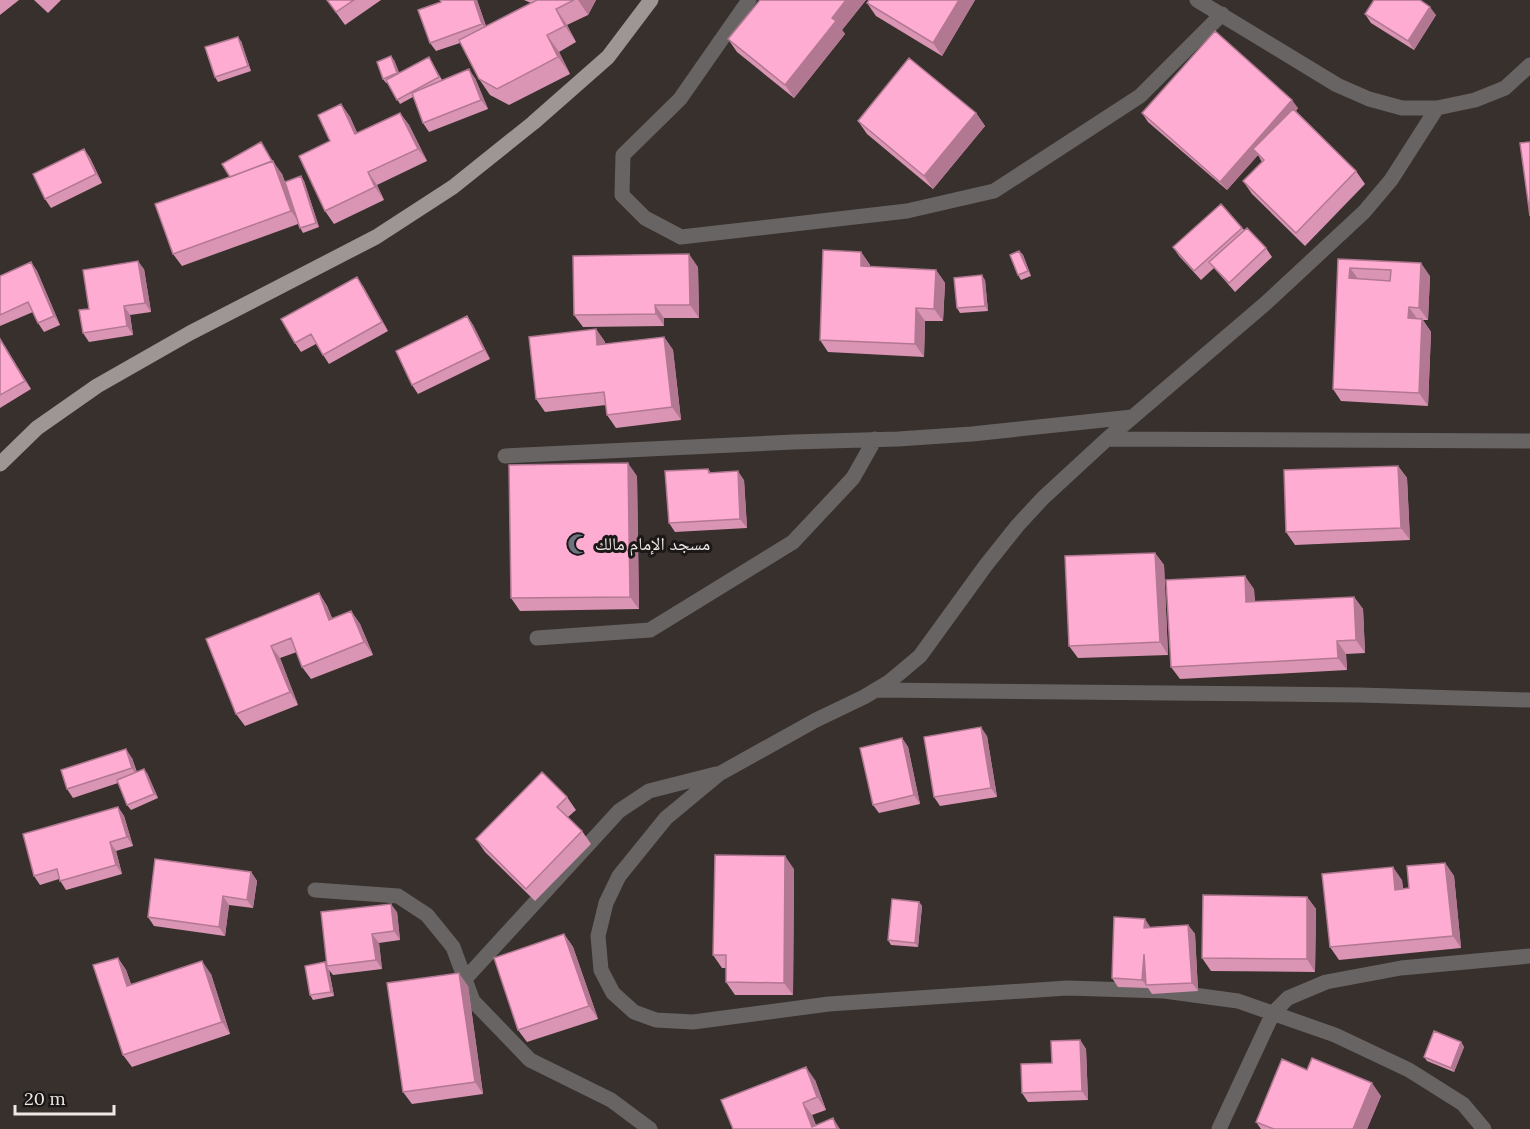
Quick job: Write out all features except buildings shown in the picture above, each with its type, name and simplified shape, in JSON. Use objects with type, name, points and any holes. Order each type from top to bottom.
[{"type":"main road","points":[[0,464],[37,428],[97,386],[190,333],[376,237],[453,187],[533,123],[608,57],[651,0]]},
{"type":"street","points":[[749,0],[680,99],[623,155],[622,195],[645,218],[681,237],[907,211],[994,191],[1140,96],[1222,14]]},
{"type":"street","points":[[1197,0],[1337,85],[1401,108],[1437,108],[1475,100],[1505,88],[1530,65]]},
{"type":"street","points":[[1437,108],[1391,180],[1364,212],[1266,303],[1132,417],[1043,498],[1018,525],[920,656],[877,690],[816,720],[719,774],[666,818],[619,876],[606,903],[598,936],[601,970],[613,993],[634,1012],[656,1020],[693,1022],[829,1004],[1067,988],[1164,990],[1238,1001],[1335,1035],[1409,1070],[1463,1104],[1484,1129]]},
{"type":"street","points":[[505,456],[972,434],[1132,417]]},
{"type":"street","points":[[537,638],[650,630],[793,542],[853,478],[875,440]]},
{"type":"street","points":[[1107,440],[1530,441]]},
{"type":"street","points":[[877,690],[1360,695],[1530,700]]},
{"type":"street","points":[[465,980],[619,811],[649,791],[719,774]]},
{"type":"street","points":[[315,890],[398,896],[426,915],[453,947],[473,1001],[530,1060],[611,1100],[650,1129]]},
{"type":"street","points":[[1219,1129],[1273,1013],[1288,998],[1326,982],[1401,968],[1530,956]]},
{"type":"place","name":"مسجد الإمام مالك","points":[[578,544]]}]
